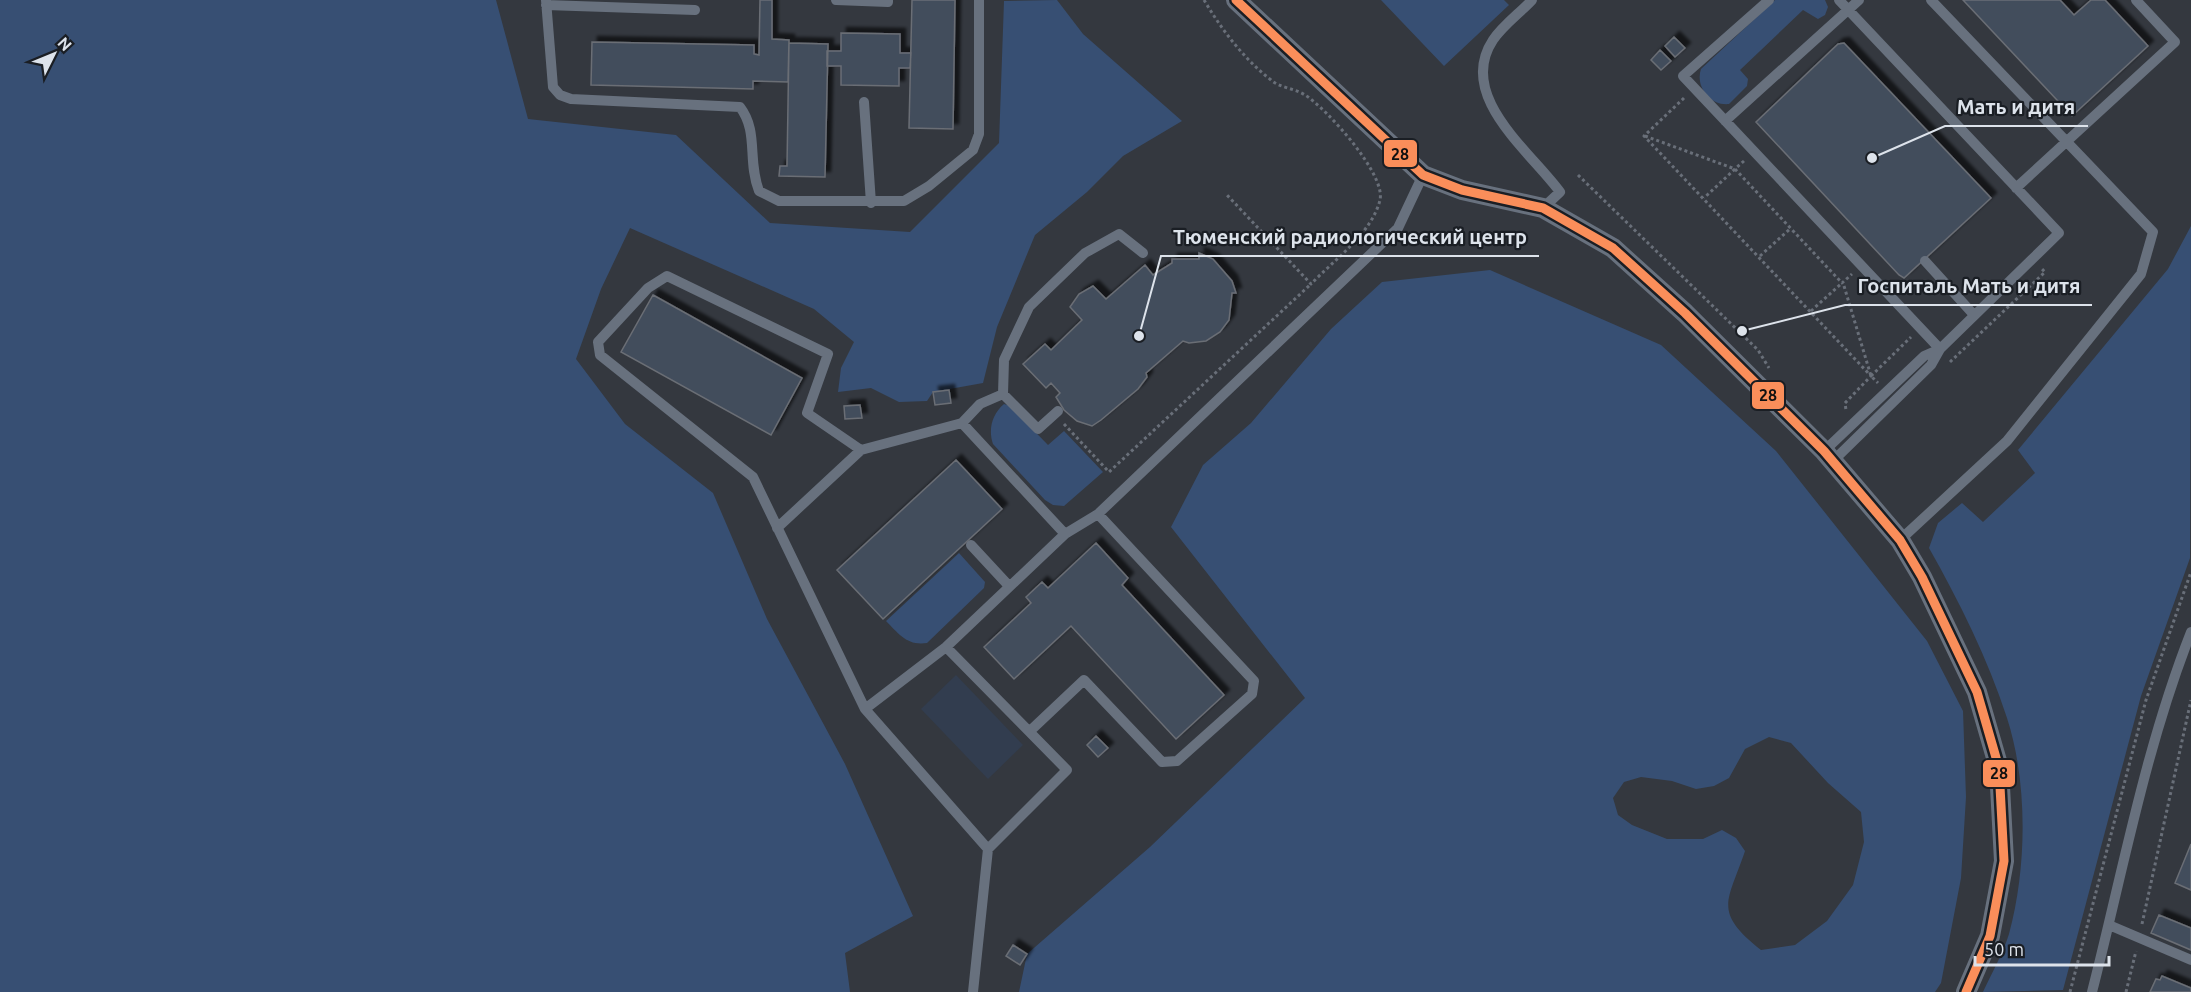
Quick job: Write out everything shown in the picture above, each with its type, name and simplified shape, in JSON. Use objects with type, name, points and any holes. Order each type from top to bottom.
[{"type":"street","points":[[1236,0],[1423,175],[1462,190],[1543,208],[1613,248],[1685,313],[1828,456],[1900,540],[1922,577],[1977,692],[1999,768],[2004,861],[1990,936],[1966,992]]},
{"type":"lane","points":[[836,0],[888,0]]},
{"type":"lane","points":[[695,10],[546,2],[553,87],[560,95],[571,99],[740,108],[750,121],[752,174],[759,191],[778,201],[904,201],[929,186],[973,150],[979,134],[979,0]]},
{"type":"lane","points":[[1532,0],[1493,39],[1485,58],[1483,84],[1500,121],[1560,192],[1543,208]]},
{"type":"lane","points":[[1769,0],[1683,76],[1940,349]]},
{"type":"lane","points":[[1828,456],[1931,364],[1940,349],[2059,233],[1839,0]]},
{"type":"lane","points":[[1725,121],[1859,0]]},
{"type":"lane","points":[[1900,540],[2007,441],[2141,274],[2153,232],[1931,0]]},
{"type":"lane","points":[[2016,188],[2175,42],[2136,0]]},
{"type":"lane","points":[[864,102],[871,202]]},
{"type":"lane","points":[[865,710],[946,647],[1065,534],[1098,514],[1398,228],[1423,175]]},
{"type":"lane","points":[[1056,413],[1038,429],[1003,393],[1004,360],[1029,308],[1085,254],[1119,234],[1143,253]]},
{"type":"lane","points":[[1925,261],[1974,315]]},
{"type":"lane","points":[[861,450],[807,413],[828,354],[667,276],[648,288],[598,342],[600,355],[753,477],[865,710],[988,849]]},
{"type":"lane","points":[[1828,456],[1886,392],[1924,356],[1940,349]]},
{"type":"lane","points":[[777,528],[861,450],[962,423],[980,404],[1003,393]]},
{"type":"lane","points":[[962,423],[1065,534]]},
{"type":"lane","points":[[1030,731],[1084,680],[1162,762],[1177,761],[1252,694],[1254,681],[1098,514]]},
{"type":"lane","points":[[971,545],[1009,586]]},
{"type":"lane","points":[[2092,992],[2145,769],[2168,691],[2191,632]]},
{"type":"lane","points":[[946,647],[1067,770],[988,849],[973,992]]},
{"type":"lane","points":[[2109,925],[2191,960]]},
{"type":"path","points":[[1056,413],[1109,472],[1311,284],[1371,222],[1381,197],[1374,173],[1362,152],[1305,95],[1272,82],[1224,34],[1204,0]]},
{"type":"path","points":[[1644,136],[1686,97],[1690,97]]},
{"type":"path","points":[[1644,136],[1735,169],[1843,284],[1872,376]]},
{"type":"path","points":[[1644,136],[1760,256],[1886,392]]},
{"type":"path","points":[[1704,198],[1747,158]]},
{"type":"path","points":[[1578,175],[1758,350],[1773,375]]},
{"type":"path","points":[[1227,195],[1311,284]]},
{"type":"path","points":[[1760,256],[1791,228]]},
{"type":"path","points":[[1944,368],[2045,272],[2032,259]]},
{"type":"path","points":[[1811,311],[1855,272]]},
{"type":"path","points":[[1841,415],[1846,410],[1845,403],[1914,334]]},
{"type":"path","points":[[2070,992],[2146,700],[2191,572]]},
{"type":"path","points":[[2126,992],[2191,700]]},
{"type":"shaded area","points":[[0,0],[496,0],[528,119],[676,135],[770,223],[910,232],[999,143],[1004,1],[1057,0],[1083,34],[1182,121],[1123,156],[1087,192],[1035,235],[997,327],[983,383],[933,392],[927,401],[899,402],[871,388],[838,392],[841,368],[854,342],[814,309],[630,228],[601,289],[576,359],[625,424],[713,493],[767,619],[845,764],[913,916],[845,953],[850,992],[0,992]]},
{"type":"shaded area","points":[[1381,0],[1504,0],[1509,5],[1444,66]]},
{"type":"shaded area","points":[[1775,0],[1825,0],[1828,7],[1825,15],[1818,19],[1803,10],[1740,70],[1748,79],[1747,86],[1729,104],[1716,102],[1702,88],[1701,69]]},
{"type":"shaded area","points":[[2191,226],[2190,558],[2141,696],[2063,990],[1983,992],[2007,941],[2015,908],[2023,826],[2019,770],[2007,718],[1991,674],[1962,610],[1929,548],[1938,523],[1962,503],[1983,522],[2035,473],[2018,450],[2168,269]]},
{"type":"shaded area","points":[[1490,270],[1661,345],[1776,451],[1927,641],[1963,711],[1966,797],[1961,878],[1941,983],[1935,992],[1019,992],[1027,954],[1150,847],[1305,698],[1171,527],[1203,465],[1251,423],[1331,329],[1382,282]],"holes":[[[1769,737],[1791,743],[1828,783],[1861,812],[1864,842],[1853,885],[1827,921],[1795,945],[1761,950],[1735,925],[1730,915],[1728,905],[1730,894],[1745,851],[1736,838],[1722,830],[1703,839],[1667,839],[1632,825],[1618,815],[1613,798],[1624,782],[1641,777],[1672,781],[1696,789],[1714,786],[1729,778],[1745,749]]]},
{"type":"shaded area","points":[[1004,404],[1010,406],[1048,445],[1064,431],[1103,472],[1064,506],[1053,505],[1045,500],[993,444],[992,422]]},
{"type":"shaded area","points":[[959,553],[985,582],[984,588],[927,643],[914,643],[904,638],[886,621]]},
{"type":"shaded area","points":[[956,675],[1023,745],[988,779],[921,709]]},
{"type":"building","points":[[760,0],[772,0],[772,39],[789,40],[788,82],[753,81],[753,89],[591,85],[592,42],[754,45],[754,54],[759,55]]},
{"type":"building","points":[[912,0],[955,0],[953,129],[909,128]]},
{"type":"building","points":[[1963,0],[2060,0],[2074,15],[2091,0],[2105,0],[2148,46],[2072,116]]},
{"type":"building","points":[[841,33],[900,34],[900,53],[911,53],[910,68],[899,68],[899,86],[841,85],[841,66],[827,66],[827,51],[841,51]]},
{"type":"building","points":[[1674,37],[1685,48],[1675,57],[1665,46]]},
{"type":"building","points":[[789,43],[828,44],[825,177],[779,176],[780,166],[787,166]]},
{"type":"building","points":[[1844,43],[1991,198],[1904,278],[1756,122],[1838,44]]},
{"type":"building","points":[[1660,50],[1671,61],[1661,70],[1651,60]]},
{"type":"building","points":[[1199,253],[1213,259],[1232,281],[1236,293],[1232,293],[1229,320],[1220,332],[1206,341],[1189,343],[1183,341],[1146,373],[1147,377],[1138,389],[1092,426],[1077,421],[1064,410],[1056,397],[1060,393],[1051,383],[1046,388],[1023,364],[1045,344],[1051,350],[1082,320],[1070,307],[1079,294],[1093,286],[1106,299],[1145,265],[1153,275],[1172,263],[1172,259],[1199,259]]},
{"type":"building","points":[[653,295],[802,378],[771,435],[621,352]]},
{"type":"building","points":[[949,390],[951,403],[935,405],[933,392]]},
{"type":"building","points":[[860,405],[862,418],[845,419],[844,406]]},
{"type":"building","points":[[956,460],[1002,509],[883,619],[837,570]]},
{"type":"building","points":[[1096,543],[1128,578],[1122,585],[1224,695],[1176,739],[1071,626],[1014,679],[984,647],[1031,603],[1026,597],[1042,582],[1048,588]]},
{"type":"building","points":[[1096,736],[1108,748],[1098,757],[1087,745]]},
{"type":"building","points":[[2191,844],[2191,890],[2175,883]]},
{"type":"building","points":[[2159,915],[2191,928],[2191,950],[2151,933]]},
{"type":"building","points":[[1013,945],[1027,954],[1020,965],[1006,956]]},
{"type":"building","points":[[2162,976],[2191,988],[2191,992],[2150,992],[2156,979],[2160,980]]},
{"type":"transit line","name":"28","points":[[1236,0],[1423,175],[1462,190],[1543,208],[1613,248],[1685,313],[1824,451],[1900,540],[1922,577],[1977,692],[1999,768],[2004,861],[1990,936],[1966,992]]},
{"type":"place","name":"Мать и дитя","points":[[1872,158]]},
{"type":"place","name":"Госпиталь Мать и дитя","points":[[1742,331]]},
{"type":"place","name":"Тюменский радиологический центр","points":[[1139,336]]}]
